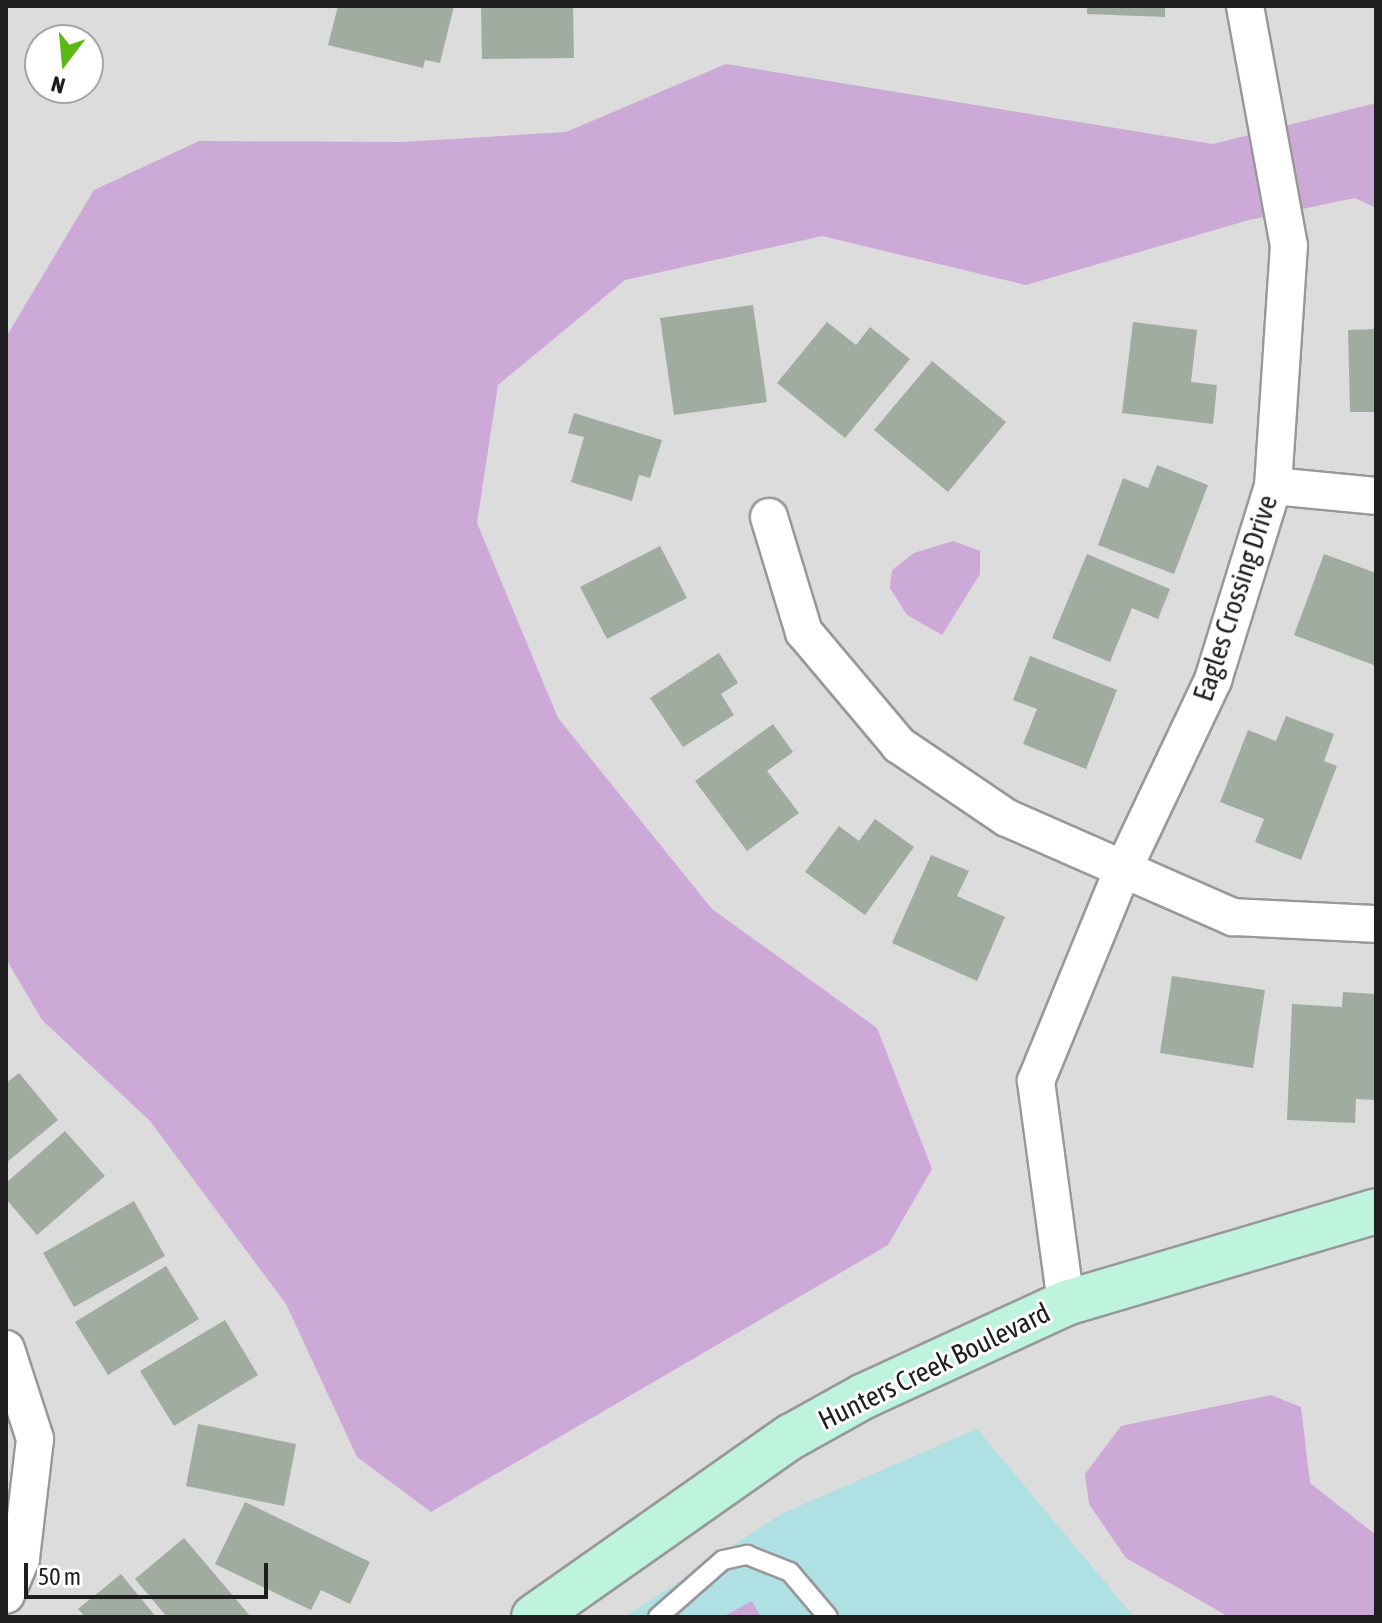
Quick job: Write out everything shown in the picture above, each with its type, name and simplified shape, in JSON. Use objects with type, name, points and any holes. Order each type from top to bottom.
[{"type":"street","name":"Eagles Crossing Drive","points":[[1066,1303],[1043,1177],[1036,1081],[1121,874],[1213,680],[1273,486],[1289,246],[1245,6]]},
{"type":"street","points":[[1273,486],[1376,496]]},
{"type":"street","points":[[769,517],[804,632],[899,745],[1007,818],[1121,874],[1233,917],[1376,924]]},
{"type":"street","name":"Hunters Creek Boulevard","points":[[535,1616],[792,1436],[1066,1303],[1376,1211]]},
{"type":"street","points":[[6,1349],[20,1439],[21,1559],[6,1595]]},
{"type":"lane","points":[[658,1617],[723,1560],[747,1555],[790,1572],[828,1617]]},
{"type":"shaded area","points":[[6,6],[1376,6],[1376,1617],[6,1617]]},
{"type":"shaded area","points":[[726,64],[1213,144],[1376,103],[1376,208],[1355,198],[1249,220],[1026,285],[822,236],[625,280],[498,385],[477,523],[558,718],[712,909],[877,1028],[932,1169],[888,1245],[431,1512],[357,1457],[286,1304],[150,1121],[42,1020],[6,959],[6,337],[94,190],[199,141],[402,142],[566,132]]},
{"type":"shaded area","points":[[953,541],[980,551],[980,574],[942,635],[907,615],[890,588],[892,570],[914,553]]},
{"type":"shaded area","points":[[1271,1395],[1301,1407],[1310,1483],[1376,1535],[1376,1617],[1229,1617],[1126,1558],[1089,1504],[1085,1474],[1121,1426]]},
{"type":"shaded area","points":[[977,1429],[1134,1617],[625,1617],[781,1514]]},
{"type":"shaded area","points":[[752,1601],[761,1617],[722,1617]]},
{"type":"building","points":[[338,6],[454,6],[440,63],[425,60],[423,68],[328,45]]},
{"type":"building","points":[[481,6],[573,6],[574,58],[482,59]]},
{"type":"building","points":[[1087,6],[1165,6],[1165,17],[1087,14]]},
{"type":"building","points":[[753,305],[767,402],[674,415],[660,318]]},
{"type":"building","points":[[827,322],[856,345],[870,327],[910,359],[845,438],[777,383]]},
{"type":"building","points":[[1133,322],[1197,330],[1191,382],[1217,385],[1213,424],[1122,413]]},
{"type":"building","points":[[1376,329],[1376,412],[1350,412],[1348,330]]},
{"type":"building","points":[[932,361],[1006,422],[948,492],[874,430]]},
{"type":"building","points":[[574,413],[662,440],[650,478],[639,475],[632,501],[571,482],[584,437],[568,433]]},
{"type":"building","points":[[1157,465],[1208,485],[1174,574],[1098,545],[1123,478],[1148,488]]},
{"type":"building","points":[[660,546],[687,598],[607,639],[580,587]]},
{"type":"building","points":[[1087,554],[1170,589],[1158,619],[1132,608],[1110,662],[1052,638]]},
{"type":"building","points":[[1324,554],[1376,573],[1376,666],[1294,635]]},
{"type":"building","points":[[719,653],[738,683],[721,694],[734,715],[683,747],[650,698]]},
{"type":"building","points":[[1030,656],[1117,690],[1086,769],[1023,744],[1037,709],[1013,700]]},
{"type":"building","points":[[1286,716],[1334,734],[1324,761],[1337,766],[1301,860],[1255,842],[1264,819],[1220,802],[1248,730],[1276,741]]},
{"type":"building","points":[[773,724],[793,752],[767,771],[799,813],[747,851],[695,781]]},
{"type":"building","points":[[875,819],[914,847],[865,915],[805,872],[839,826],[859,841]]},
{"type":"building","points":[[931,855],[969,871],[957,896],[1005,917],[977,981],[892,943]]},
{"type":"building","points":[[1172,976],[1265,990],[1253,1068],[1160,1053]]},
{"type":"building","points":[[1343,992],[1376,994],[1376,1100],[1356,1099],[1355,1123],[1287,1120],[1292,1004],[1342,1007]]},
{"type":"building","points":[[19,1073],[58,1120],[6,1163],[6,1083]]},
{"type":"building","points":[[65,1131],[105,1176],[37,1235],[6,1199],[6,1183]]},
{"type":"building","points":[[134,1201],[165,1256],[74,1307],[43,1253]]},
{"type":"building","points":[[166,1266],[199,1319],[108,1375],[75,1322]]},
{"type":"building","points":[[225,1320],[258,1375],[174,1426],[140,1371]]},
{"type":"building","points":[[198,1424],[296,1444],[284,1506],[186,1486]]},
{"type":"building","points":[[245,1502],[370,1562],[350,1604],[321,1590],[311,1610],[215,1564]]},
{"type":"building","points":[[184,1538],[251,1617],[167,1617],[135,1579]]},
{"type":"building","points":[[121,1574],[156,1617],[85,1617],[78,1609]]}]
